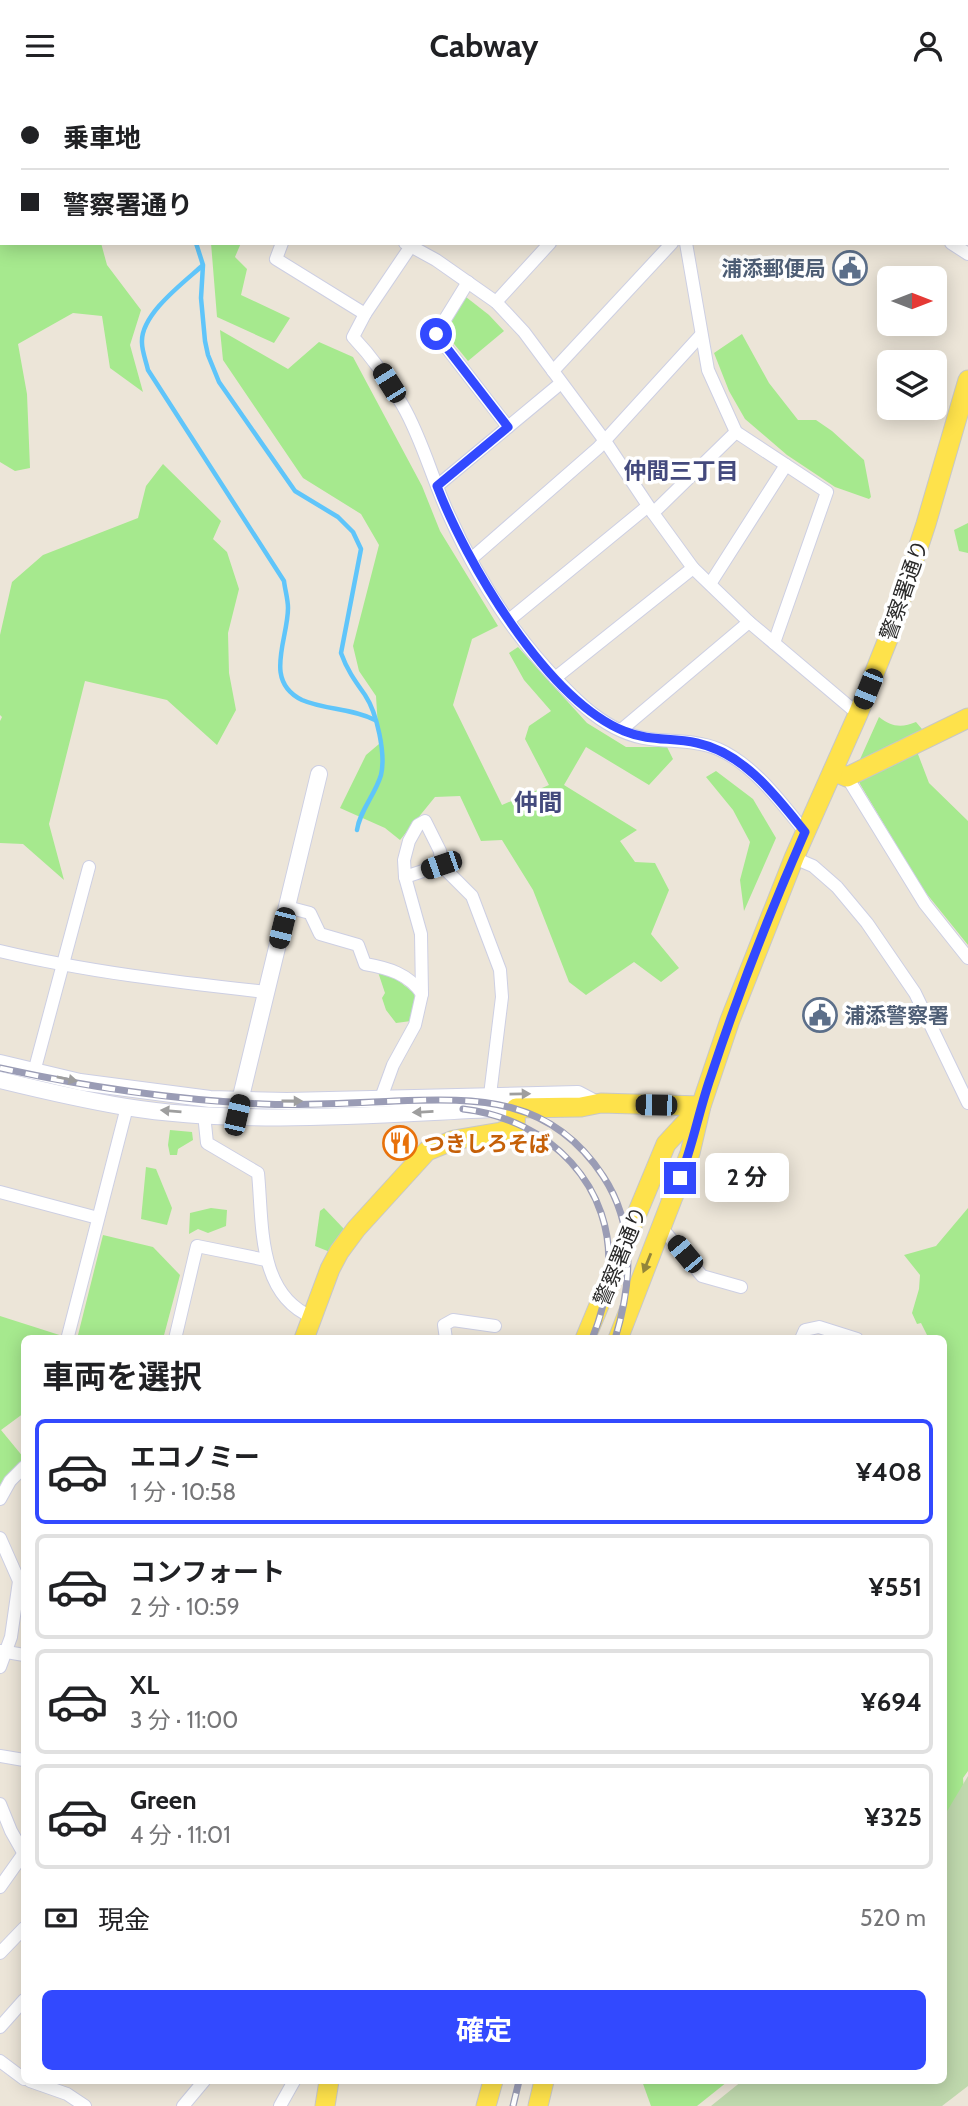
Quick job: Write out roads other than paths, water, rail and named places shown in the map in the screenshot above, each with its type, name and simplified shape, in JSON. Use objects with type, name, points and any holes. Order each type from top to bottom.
[{"type":"main road","name":"警察署通り","points":[[620,1335],[690,1153],[701,1106],[727,1028],[805,832],[840,774],[858,714],[903,599],[968,380]]},
{"type":"main road","points":[[840,774],[968,718]]},
{"type":"main road","points":[[305,1335],[339,1252],[356,1229],[427,1151],[440,1144],[515,1127],[516,1108],[581,1107],[597,1104],[701,1106]]},
{"type":"main road","name":"警察署通り","points":[[587,1335],[666,1144],[701,1106]]},
{"type":"main road","points":[[325,2106],[329,2084]]},
{"type":"main road","points":[[486,2106],[492,2084]]},
{"type":"main road","points":[[538,2106],[543,2084]]},
{"type":"street","points":[[281,245],[276,259],[365,314]]},
{"type":"street","points":[[409,245],[353,337],[374,360],[404,407],[447,513],[492,597],[555,678],[589,712],[621,730],[647,739],[695,743],[718,749],[747,766],[805,832]]},
{"type":"street","points":[[412,245],[496,302],[524,333],[605,441],[650,510],[693,568],[749,622],[858,714]]},
{"type":"street","points":[[496,302],[548,245]]},
{"type":"street","points":[[553,372],[670,245]]},
{"type":"street","points":[[686,245],[708,370],[736,432],[827,492],[774,643]]},
{"type":"street","points":[[468,282],[436,334],[508,427]]},
{"type":"street","points":[[471,559],[605,441],[701,335]]},
{"type":"street","points":[[437,486],[561,383]]},
{"type":"street","points":[[509,620],[650,510],[736,432]]},
{"type":"street","points":[[710,584],[786,465]]},
{"type":"street","points":[[555,678],[693,568]]},
{"type":"street","points":[[621,730],[749,622]]},
{"type":"street","points":[[238,1108],[319,774]]},
{"type":"street","points":[[840,774],[925,904],[968,958]]},
{"type":"street","points":[[381,1098],[393,1065],[415,1025],[422,994],[421,934],[405,877],[404,859],[409,841],[418,825],[425,821],[440,851],[441,865],[472,896],[500,970],[502,997],[490,1095]]},
{"type":"street","points":[[794,858],[813,866],[837,887],[867,923],[915,993],[968,1103]]},
{"type":"street","points":[[405,877],[441,865]]},
{"type":"street","points":[[34,1072],[89,867]]},
{"type":"street","points":[[287,907],[310,913],[320,934],[358,945],[365,964],[390,968],[416,984],[422,994]]},
{"type":"street","points":[[0,951],[62,966],[266,992]]},
{"type":"street","points":[[0,1063],[127,1089],[202,1099],[282,1117],[516,1108]]},
{"type":"street","points":[[0,1080],[127,1107],[204,1114],[238,1108],[381,1098],[490,1095],[578,1094],[597,1104]]},
{"type":"street","points":[[68,1335],[127,1107]]},
{"type":"street","points":[[204,1114],[207,1143],[258,1173],[266,1261],[275,1284],[290,1304],[312,1317]]},
{"type":"street","points":[[0,1192],[98,1218]]},
{"type":"street","points":[[662,1227],[702,1276],[741,1287]]},
{"type":"street","points":[[176,1335],[197,1246],[266,1261]]},
{"type":"street","points":[[445,1335],[444,1325],[453,1319],[495,1327]]},
{"type":"street","points":[[804,1335],[805,1331],[819,1327],[844,1335]]},
{"type":"street","points":[[0,1499],[10,1481],[21,1471]]},
{"type":"street","points":[[0,1538],[19,1581],[14,1619],[0,1667]]},
{"type":"street","points":[[0,1756],[21,1760]]},
{"type":"street","points":[[0,1804],[3,1820],[21,1848]]},
{"type":"street","points":[[0,1887],[21,1857]]},
{"type":"street","points":[[0,1953],[21,1931]]},
{"type":"street","points":[[0,2027],[21,2003]]},
{"type":"street","points":[[0,2061],[21,2077]]},
{"type":"street","points":[[39,2084],[67,2094],[85,2106]]},
{"type":"street","points":[[183,2106],[201,2084]]},
{"type":"street","points":[[280,2106],[292,2084]]},
{"type":"waterway","points":[[197,245],[203,265],[201,298],[205,341],[219,382],[295,491],[338,517],[353,532],[361,549],[341,653],[373,712],[381,745],[382,766],[381,775],[357,830]]},
{"type":"waterway","points":[[202,266],[164,300],[148,322],[142,343],[148,370],[284,581],[288,608],[280,659],[283,682],[290,692],[302,700],[375,720]]},
{"type":"railway","points":[[0,1068],[98,1087],[163,1096],[296,1105],[456,1100],[511,1108],[537,1117],[561,1131],[583,1150],[614,1195],[626,1235],[628,1255],[625,1297],[616,1335]]},
{"type":"railway","points":[[463,1109],[494,1115],[523,1127],[549,1143],[571,1163],[589,1186],[601,1213],[608,1243],[606,1292],[593,1335]]},
{"type":"railway","points":[[513,2106],[518,2084]]},
{"type":"place","name":"浦添郵便局","points":[[850,268]]},
{"type":"place","name":"浦添警察署","points":[[820,1015]]},
{"type":"place","name":"つきしろそば","points":[[400,1143]]},
{"type":"district","name":"仲間三丁目","points":[[681,471]]},
{"type":"district","name":"仲間","points":[[538,802]]}]
